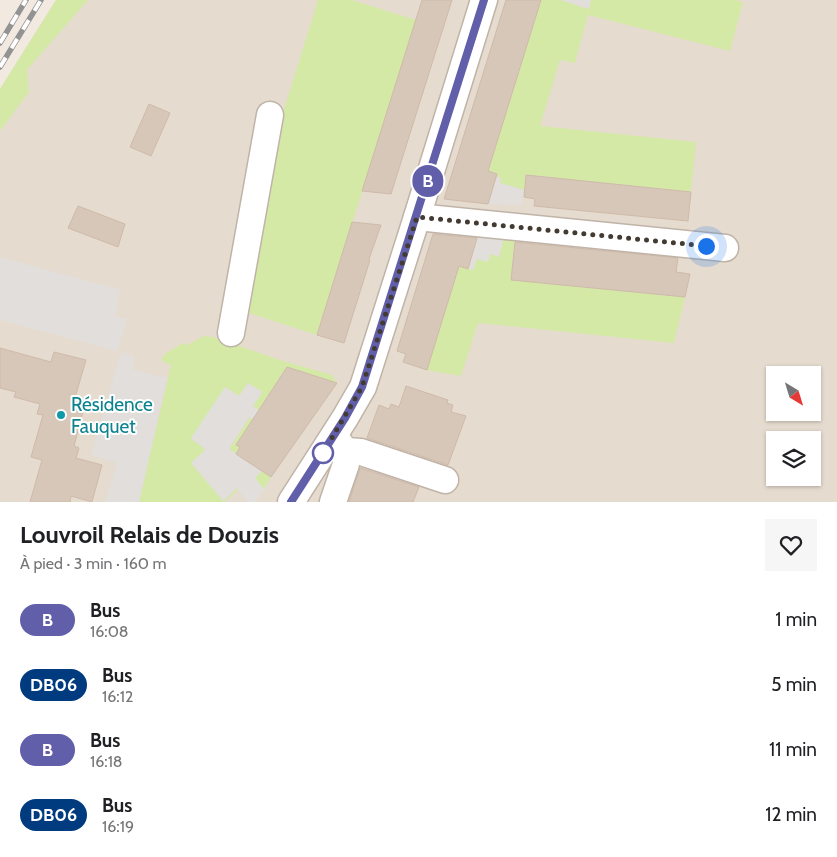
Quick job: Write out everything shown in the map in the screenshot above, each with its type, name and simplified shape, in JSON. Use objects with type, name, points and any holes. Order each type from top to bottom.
[{"type":"street","points":[[291,502],[340,443],[362,387],[484,0]]},
{"type":"street","points":[[231,333],[270,115]]},
{"type":"street","points":[[417,217],[725,248]]},
{"type":"street","points":[[340,443],[361,452],[445,480]]},
{"type":"street","points":[[333,502],[346,464],[340,443]]},
{"type":"shaded area","points":[[56,0],[837,0],[837,502],[0,502],[0,89]]},
{"type":"shaded area","points":[[561,0],[591,0],[589,9]]},
{"type":"shaded area","points":[[496,176],[501,178],[500,183],[524,190],[522,205],[488,204]]},
{"type":"shaded area","points":[[478,236],[504,238],[499,257],[490,254],[488,262],[477,259],[473,270],[468,269]]},
{"type":"shaded area","points":[[0,257],[120,290],[115,316],[127,319],[117,351],[0,320]]},
{"type":"shaded area","points":[[121,352],[135,356],[132,369],[167,378],[139,502],[105,502],[117,463],[91,455]]},
{"type":"shaded area","points":[[248,383],[262,392],[253,406],[263,413],[257,422],[249,417],[229,449],[262,471],[255,478],[264,489],[255,502],[248,502],[237,488],[223,501],[191,463],[205,450],[191,438],[225,387],[239,396]]},
{"type":"green space","points":[[56,0],[88,0],[27,70],[29,92],[0,131],[0,89]]},
{"type":"green space","points":[[318,0],[352,0],[416,20],[317,335],[242,311],[282,116]]},
{"type":"green space","points":[[541,0],[561,0],[588,9],[591,0],[735,0],[743,2],[730,51],[588,15],[575,63],[560,60],[540,126],[696,142],[691,192],[527,175],[524,190],[500,183],[497,174],[488,171]]},
{"type":"green space","points":[[504,238],[515,239],[511,280],[538,282],[542,242],[551,243],[547,284],[574,286],[578,246],[587,247],[584,288],[610,289],[614,250],[624,251],[620,291],[647,293],[650,253],[660,255],[657,295],[685,297],[674,343],[478,323],[461,376],[426,370],[459,266],[490,254]]},
{"type":"green space","points":[[204,336],[213,337],[280,360],[332,375],[337,383],[294,369],[263,413],[253,406],[262,392],[248,383],[240,396],[191,439],[204,448],[223,501],[237,488],[239,491],[224,502],[139,502],[171,365],[161,359],[166,353],[183,343],[187,345]]},
{"type":"green space","points":[[250,417],[257,422],[236,454],[229,449]]},
{"type":"green space","points":[[262,471],[271,477],[264,489],[254,478]]},
{"type":"building","points":[[422,0],[452,0],[391,194],[362,191]]},
{"type":"building","points":[[506,0],[541,0],[488,171],[497,174],[488,204],[444,199]]},
{"type":"building","points":[[149,104],[170,113],[151,156],[130,147]]},
{"type":"building","points":[[526,175],[691,192],[688,221],[534,206],[535,199],[524,197]]},
{"type":"building","points":[[78,206],[125,224],[118,247],[68,228]]},
{"type":"building","points":[[352,222],[381,225],[344,343],[317,335]]},
{"type":"building","points":[[433,234],[477,238],[468,269],[459,266],[427,370],[403,362],[406,354],[397,351]]},
{"type":"building","points":[[515,242],[678,258],[676,272],[690,274],[685,297],[511,280]]},
{"type":"building","name":"Résidence Fauquet","points":[[0,348],[51,362],[54,352],[86,360],[74,401],[85,404],[74,446],[79,448],[76,458],[102,465],[92,502],[71,496],[70,502],[30,502],[42,460],[31,457],[43,415],[37,414],[40,404],[14,397],[16,392],[0,388]]},
{"type":"building","points":[[287,367],[337,383],[271,477],[236,454],[240,447],[236,445]]},
{"type":"building","points":[[406,386],[448,400],[447,403],[453,405],[451,412],[466,416],[448,465],[367,438],[379,405],[389,409],[391,404],[399,407]]},
{"type":"building","points":[[360,468],[419,487],[413,502],[349,502]]},
{"type":"railway","points":[[0,43],[26,0]]},
{"type":"railway","points":[[0,67],[41,0]]},
{"type":"bus line","name":"B","points":[[291,502],[345,418],[368,372],[484,0]]},
{"type":"place","name":"Résidence Fauquet","points":[[61,415]]},
{"type":"route","points":[[323,453],[345,418],[368,372],[417,217],[706,246]]}]
